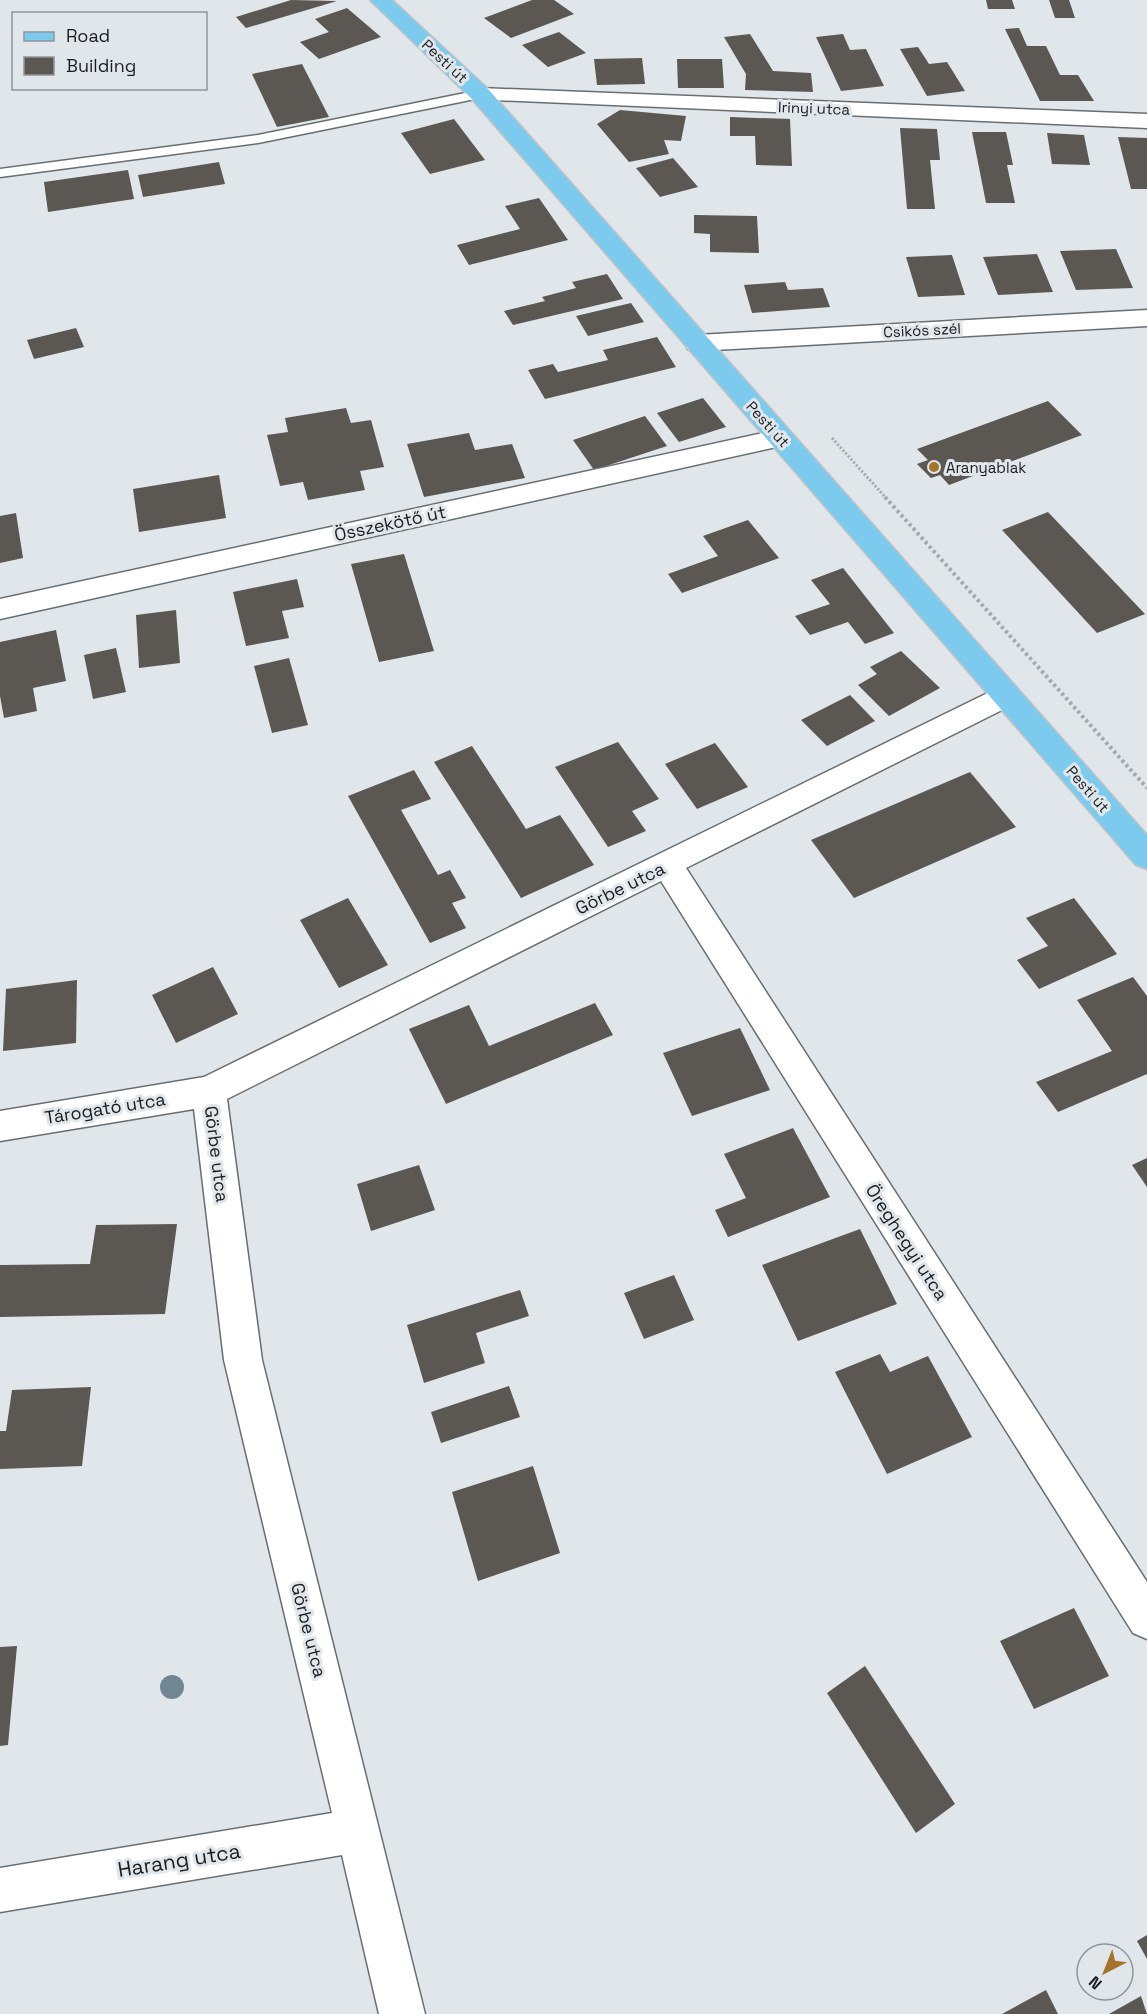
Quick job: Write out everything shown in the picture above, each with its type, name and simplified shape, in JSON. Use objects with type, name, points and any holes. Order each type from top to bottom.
[{"type":"main road","name":"Pesti út","points":[[380,0],[480,94],[1147,856]]},
{"type":"street","name":"Irinyi utca","points":[[480,94],[1147,121]]},
{"type":"street","name":"Csikós szél","points":[[697,343],[1147,318]]},
{"type":"street","name":"Összekötő út","points":[[0,609],[781,438]]},
{"type":"street","name":"Görbe utca","points":[[402,2014],[243,1360],[209,1091],[1006,695]]},
{"type":"street","name":"Öreghegyi utca","points":[[667,865],[1147,1619]]},
{"type":"street","name":"Tárogató utca","points":[[0,1126],[209,1091]]},
{"type":"street","name":"Harang utca","points":[[0,1890],[357,1831]]},
{"type":"lane","points":[[0,173],[258,139],[480,94]]},
{"type":"path","points":[[831,437],[1147,788]]},
{"type":"building","points":[[291,0],[337,1],[246,28],[236,17]]},
{"type":"building","points":[[532,0],[554,0],[574,14],[511,38],[484,18]]},
{"type":"building","points":[[986,0],[1012,0],[1015,9],[988,9]]},
{"type":"building","points":[[1049,0],[1069,0],[1075,18],[1055,18]]},
{"type":"building","points":[[347,8],[381,37],[319,59],[300,42],[329,32],[315,19]]},
{"type":"building","points":[[1019,28],[1027,46],[1046,46],[1060,75],[1078,75],[1094,101],[1040,101],[1005,29]]},
{"type":"building","points":[[559,32],[586,53],[548,67],[522,45]]},
{"type":"building","points":[[750,34],[773,71],[811,73],[813,92],[745,90],[746,74],[724,37]]},
{"type":"building","points":[[843,34],[850,50],[866,49],[884,86],[841,91],[816,37]]},
{"type":"building","points":[[918,47],[929,64],[947,62],[965,91],[927,96],[900,49]]},
{"type":"building","points":[[642,58],[645,84],[597,85],[594,59]]},
{"type":"building","points":[[677,59],[722,59],[724,88],[678,88]]},
{"type":"building","points":[[302,64],[329,117],[277,127],[252,74]]},
{"type":"building","points":[[620,110],[686,116],[681,141],[664,140],[669,154],[629,162],[597,124]]},
{"type":"building","points":[[730,117],[790,119],[792,166],[756,165],[755,136],[730,136]]},
{"type":"building","points":[[454,119],[485,160],[430,174],[401,133]]},
{"type":"building","points":[[900,128],[937,129],[940,160],[930,160],[935,209],[907,209]]},
{"type":"building","points":[[972,132],[1006,132],[1013,165],[1007,165],[1015,203],[986,203]]},
{"type":"building","points":[[1047,133],[1084,135],[1090,165],[1052,164]]},
{"type":"building","points":[[1118,137],[1147,138],[1147,189],[1131,189]]},
{"type":"building","points":[[673,158],[698,187],[660,197],[636,168]]},
{"type":"building","points":[[219,162],[225,184],[143,197],[138,175]]},
{"type":"building","points":[[128,170],[134,199],[48,212],[44,182]]},
{"type":"building","points":[[539,198],[568,240],[469,265],[457,245],[520,229],[505,206]]},
{"type":"building","points":[[694,215],[757,216],[759,253],[710,252],[710,234],[694,233]]},
{"type":"building","points":[[1116,249],[1133,288],[1076,290],[1060,251]]},
{"type":"building","points":[[1037,254],[1053,292],[998,295],[983,257]]},
{"type":"building","points":[[952,255],[965,295],[918,297],[906,257]]},
{"type":"building","points":[[607,274],[623,299],[513,325],[504,311],[545,301],[542,297],[576,288],[572,282]]},
{"type":"building","points":[[785,282],[788,290],[823,288],[830,307],[752,313],[744,285]]},
{"type":"building","points":[[631,303],[644,322],[588,336],[576,316]]},
{"type":"building","points":[[76,328],[84,347],[34,359],[27,340]]},
{"type":"building","points":[[657,337],[676,367],[545,399],[528,370],[553,364],[558,372],[608,360],[603,350]]},
{"type":"building","points":[[703,398],[726,427],[679,442],[657,413]]},
{"type":"building","points":[[1048,401],[1082,435],[949,485],[940,475],[931,478],[917,464],[928,460],[917,449]]},
{"type":"building","points":[[346,408],[351,423],[371,420],[384,467],[360,471],[365,490],[308,500],[303,482],[280,486],[267,435],[288,432],[285,418]]},
{"type":"building","points":[[645,416],[667,446],[594,470],[573,440]]},
{"type":"building","points":[[469,433],[475,450],[512,444],[525,478],[424,497],[407,444]]},
{"type":"building","points":[[219,475],[226,518],[139,532],[133,489]]},
{"type":"building","points":[[1048,512],[1145,614],[1097,633],[1002,530]]},
{"type":"building","points":[[16,513],[23,558],[0,563],[0,516]]},
{"type":"building","points":[[748,520],[779,558],[682,593],[668,574],[718,556],[703,536]]},
{"type":"building","points":[[404,554],[434,651],[379,662],[351,564]]},
{"type":"building","points":[[843,568],[894,633],[865,644],[848,622],[810,635],[795,616],[830,604],[811,580]]},
{"type":"building","points":[[297,579],[304,607],[282,611],[289,638],[246,646],[233,592]]},
{"type":"building","points":[[176,610],[180,663],[139,668],[136,615]]},
{"type":"building","points":[[56,630],[66,681],[33,688],[37,711],[4,718],[0,696],[0,642]]},
{"type":"building","points":[[116,648],[126,692],[93,699],[84,655]]},
{"type":"building","points":[[901,651],[940,688],[889,716],[858,685],[877,674],[870,667]]},
{"type":"building","points":[[289,658],[308,725],[272,733],[254,666]]},
{"type":"building","points":[[850,695],[875,721],[827,746],[801,720]]},
{"type":"building","points":[[618,742],[659,799],[632,811],[646,831],[608,847],[555,767]]},
{"type":"building","points":[[715,743],[748,787],[697,809],[665,764]]},
{"type":"building","points":[[472,746],[526,829],[560,815],[594,865],[521,898],[434,762]]},
{"type":"building","points":[[414,770],[431,799],[401,810],[438,875],[450,870],[466,898],[452,903],[466,928],[430,943],[348,796]]},
{"type":"building","points":[[970,772],[1016,827],[854,898],[811,840]]},
{"type":"building","points":[[348,898],[388,965],[339,988],[300,920]]},
{"type":"building","points":[[1074,898],[1117,954],[1039,989],[1017,960],[1048,946],[1026,918]]},
{"type":"building","points":[[213,967],[238,1014],[176,1043],[152,995]]},
{"type":"building","points":[[1133,977],[1147,996],[1147,1074],[1058,1112],[1036,1082],[1112,1051],[1077,1000]]},
{"type":"building","points":[[77,980],[76,1043],[3,1051],[6,989]]},
{"type":"building","points":[[595,1003],[613,1035],[446,1104],[409,1029],[469,1005],[489,1046]]},
{"type":"building","points":[[740,1028],[770,1090],[692,1116],[663,1053]]},
{"type":"building","points":[[793,1128],[830,1197],[728,1237],[715,1210],[746,1198],[724,1154]]},
{"type":"building","points":[[1147,1158],[1147,1187],[1132,1165]]},
{"type":"building","points":[[419,1165],[435,1210],[371,1231],[357,1184]]},
{"type":"building","points":[[177,1224],[165,1314],[0,1317],[0,1265],[90,1264],[96,1225]]},
{"type":"building","points":[[860,1229],[897,1304],[798,1341],[762,1265]]},
{"type":"building","points":[[674,1275],[694,1320],[644,1339],[624,1293]]},
{"type":"building","points":[[520,1290],[529,1316],[476,1333],[485,1363],[424,1383],[407,1325]]},
{"type":"building","points":[[880,1354],[890,1372],[928,1356],[972,1437],[887,1474],[835,1372]]},
{"type":"building","points":[[509,1386],[520,1417],[441,1443],[431,1412]]},
{"type":"building","points":[[91,1387],[82,1466],[0,1469],[0,1431],[6,1431],[12,1390]]},
{"type":"building","points":[[533,1466],[560,1553],[478,1581],[452,1492]]},
{"type":"building","points":[[1074,1608],[1109,1676],[1034,1709],[1000,1641]]},
{"type":"building","points":[[17,1646],[8,1745],[0,1746],[0,1647]]},
{"type":"building","points":[[865,1666],[955,1804],[916,1833],[827,1693]]},
{"type":"building","points":[[1147,1935],[1147,1959],[1137,1941]]},
{"type":"building","points":[[1046,1990],[1058,2014],[1002,2014]]},
{"type":"building","points":[[1141,1996],[1147,2014],[1109,2014],[1130,2002],[1135,2002],[1135,1999]]},
{"type":"place","name":"Aranyablak","points":[[934,467]]}]
